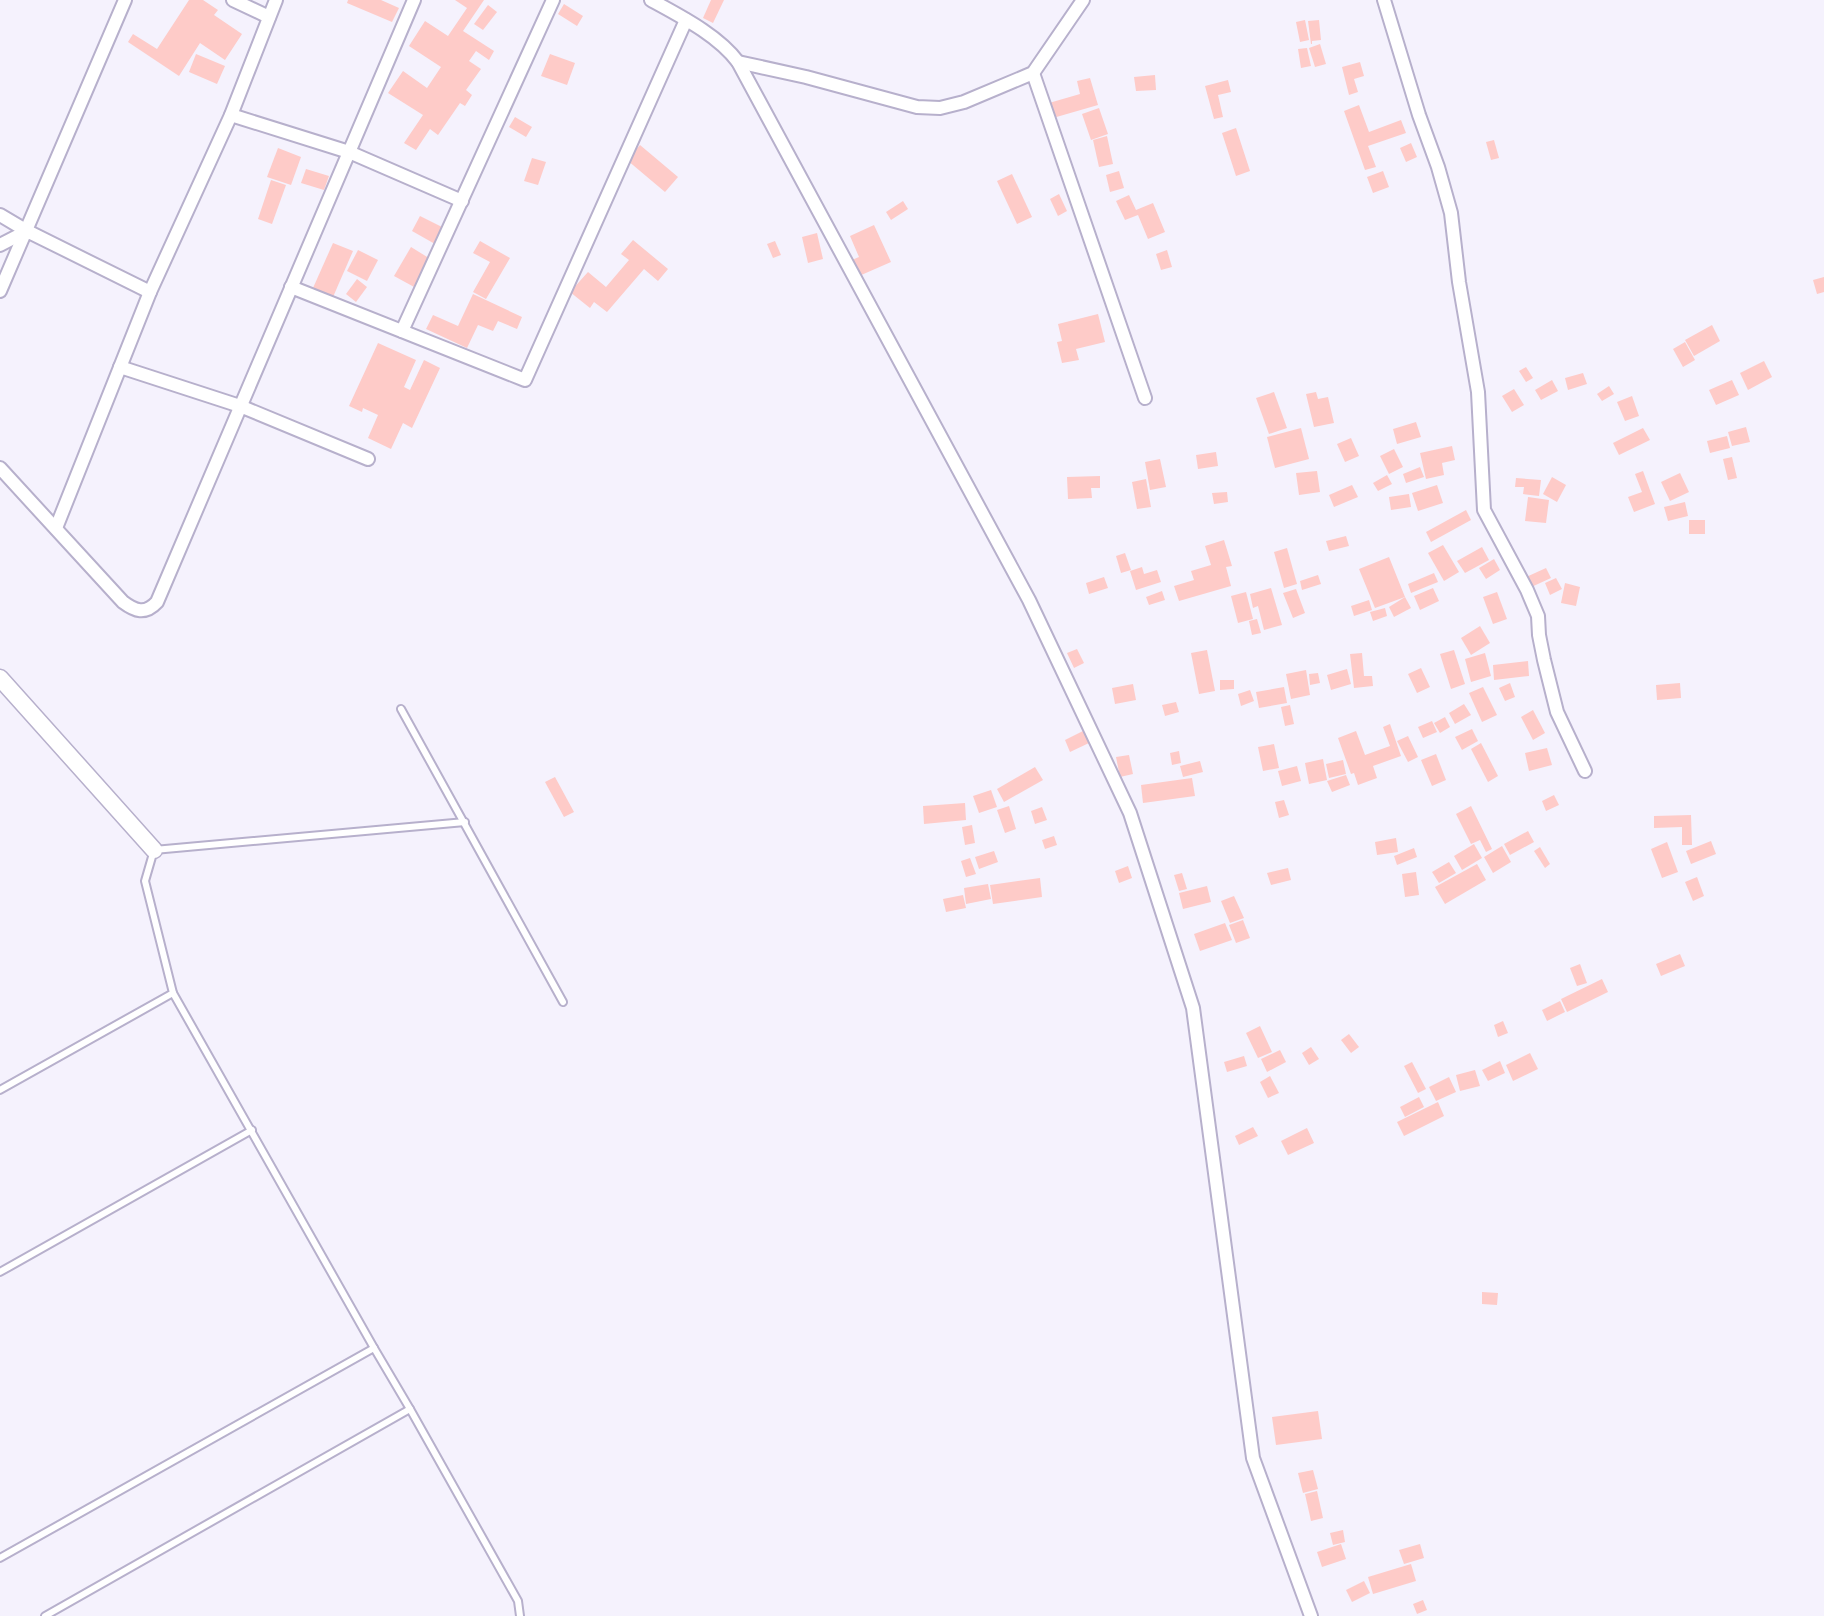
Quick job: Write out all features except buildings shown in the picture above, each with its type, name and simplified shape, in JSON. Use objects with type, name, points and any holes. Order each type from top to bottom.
[{"type":"street","points":[[0,291],[125,0]]},
{"type":"street","points":[[233,0],[269,16]]},
{"type":"street","points":[[56,528],[150,292],[231,115],[276,0]]},
{"type":"street","points":[[0,468],[123,602],[136,611],[151,609],[157,602],[414,0]]},
{"type":"street","points":[[402,331],[553,0]]},
{"type":"street","points":[[651,0],[729,50],[738,62],[1029,600],[1130,813],[1192,1008],[1252,1458],[1311,1616]]},
{"type":"street","points":[[738,62],[917,107],[940,107],[964,102],[1032,73],[1083,0]]},
{"type":"street","points":[[1384,0],[1451,213],[1458,282],[1478,392],[1484,510],[1538,616],[1539,635],[1557,712],[1586,771]]},
{"type":"street","points":[[291,287],[525,380],[686,20]]},
{"type":"street","points":[[1032,73],[1145,398]]},
{"type":"street","points":[[231,115],[349,152],[462,201]]},
{"type":"street","points":[[0,215],[150,292]]},
{"type":"street","points":[[0,245],[27,231]]},
{"type":"street","points":[[120,367],[240,406],[368,459]]},
{"type":"street","points":[[0,678],[154,850]]},
{"type":"lane","points":[[401,709],[563,1002]]},
{"type":"lane","points":[[465,822],[154,850],[145,881],[173,993],[518,1601],[520,1616]]},
{"type":"lane","points":[[0,1090],[173,993]]},
{"type":"lane","points":[[0,1272],[252,1129]]},
{"type":"lane","points":[[0,1558],[374,1348]]},
{"type":"lane","points":[[45,1616],[410,1409]]}]
